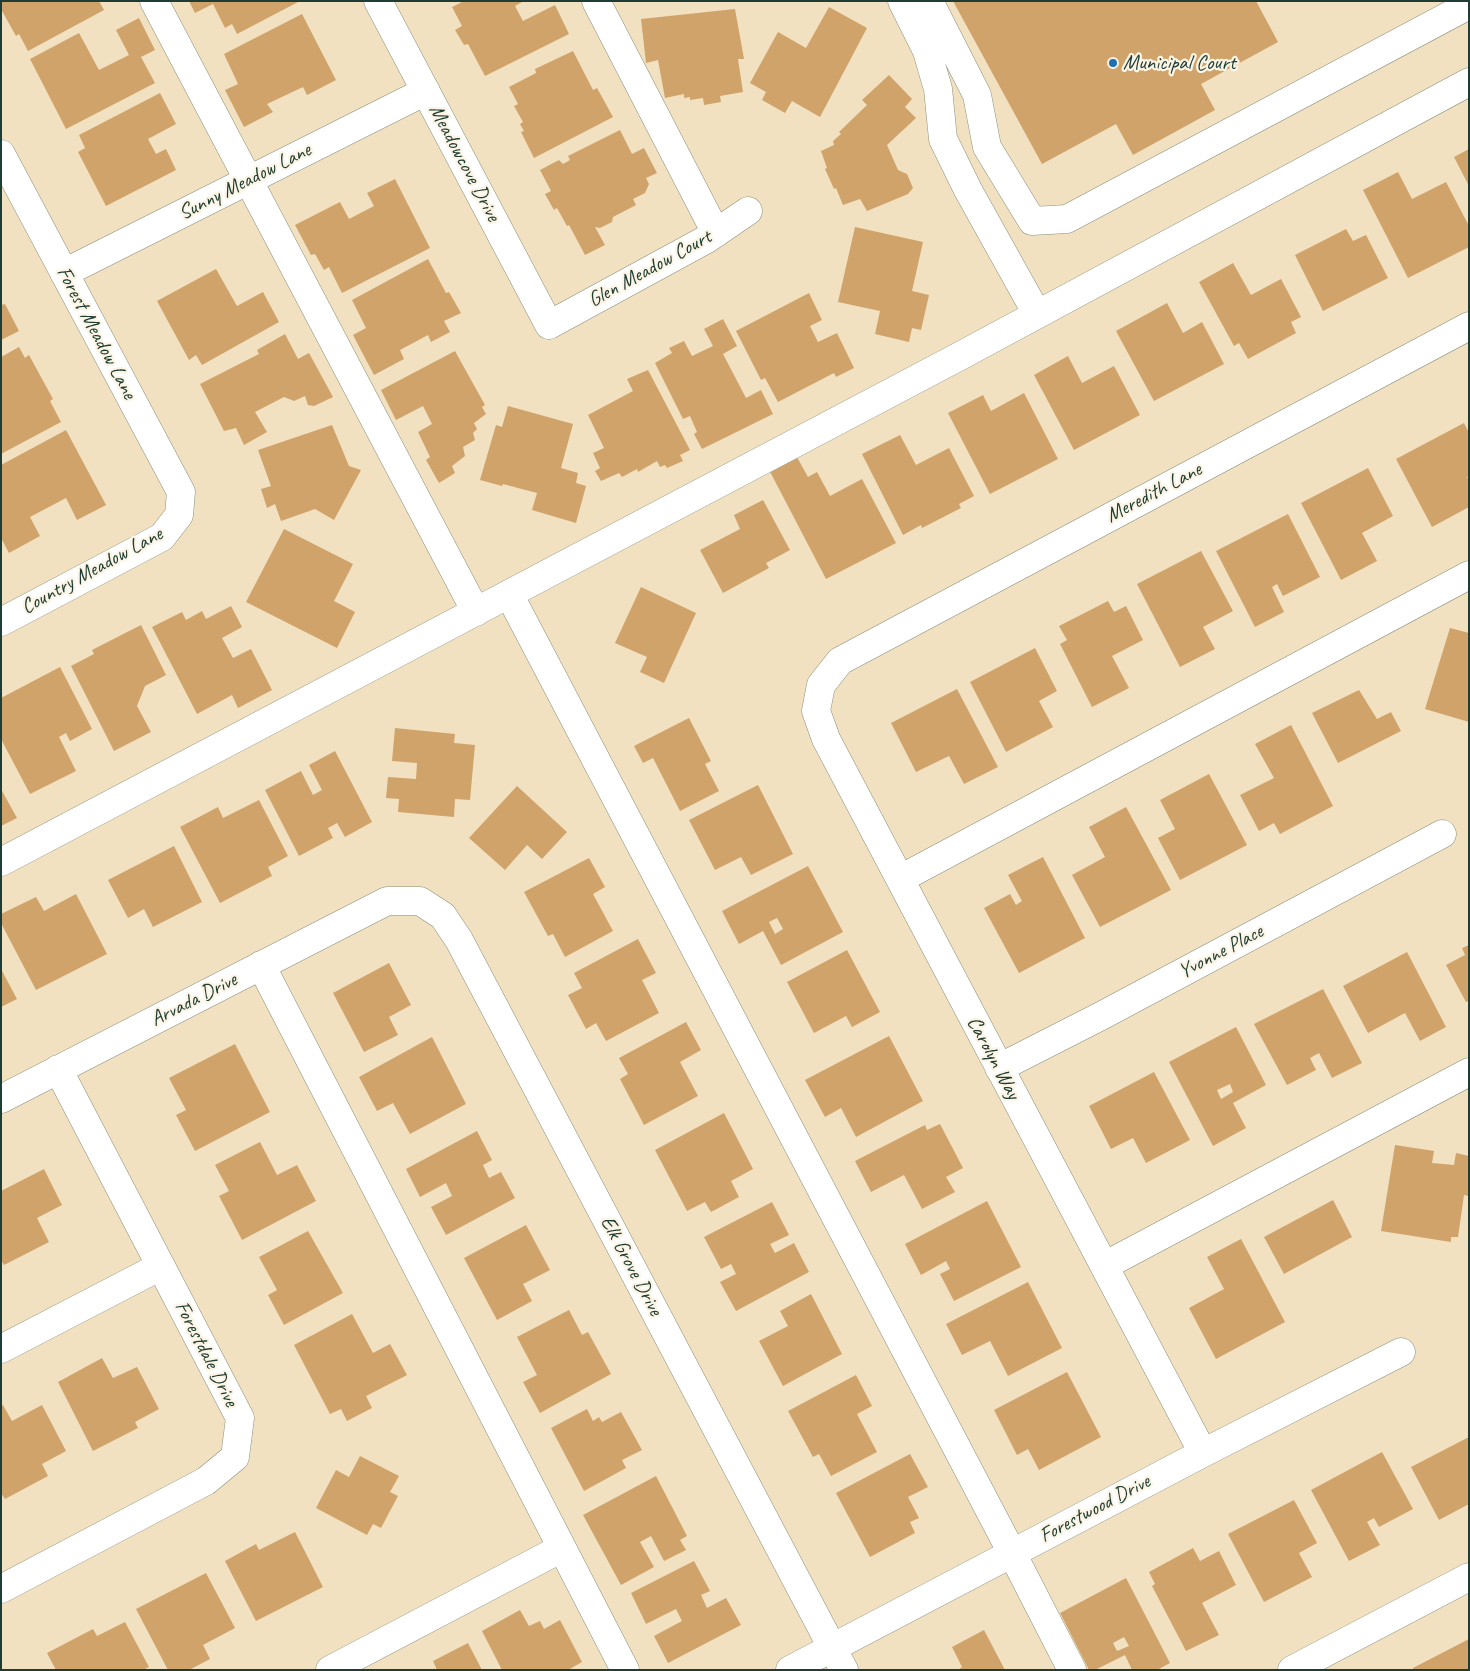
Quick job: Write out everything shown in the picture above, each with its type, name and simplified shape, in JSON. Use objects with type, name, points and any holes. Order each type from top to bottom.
[{"type":"street","points":[[154,1],[476,612]]},
{"type":"street","name":"Meadowcove Drive","points":[[378,1],[549,325]]},
{"type":"street","points":[[596,1],[716,233]]},
{"type":"street","points":[[902,1],[927,51],[938,89],[943,138],[968,190],[1037,314]]},
{"type":"street","points":[[929,1],[977,95],[987,147],[1032,221],[1067,219],[1469,5]]},
{"type":"street","points":[[1,862],[1037,314],[1469,82]]},
{"type":"street","name":"Sunny Meadow Lane","points":[[64,273],[426,90]]},
{"type":"street","name":"Forest Meadow Lane","points":[[1,154],[181,492],[179,515]]},
{"type":"street","name":"Glen Meadow Court","points":[[549,325],[716,233],[748,211]]},
{"type":"street","name":"Meredith Lane","points":[[840,661],[1469,326]]},
{"type":"street","name":"Country Meadow Lane","points":[[1,622],[162,537],[179,515]]},
{"type":"street","points":[[900,879],[1469,574]]},
{"type":"street","points":[[509,594],[1072,1670]]},
{"type":"street","name":"Carolyn Way","points":[[840,661],[821,685],[816,711],[826,738],[1203,1452]]},
{"type":"street","name":"Yvonne Place","points":[[999,1068],[1101,1016],[1442,834]]},
{"type":"street","name":"Arvada Drive","points":[[1,1099],[387,901]]},
{"type":"street","name":"Elk Grove Drive","points":[[387,901],[420,901],[443,916],[459,940],[838,1658]]},
{"type":"street","points":[[261,966],[625,1670]]},
{"type":"street","name":"Forestdale Drive","points":[[1,1589],[206,1481],[235,1457],[240,1418],[58,1069]]},
{"type":"street","points":[[1104,1266],[1469,1072]]},
{"type":"street","points":[[1,1350],[161,1266]]},
{"type":"street","name":"Forestwood Drive","points":[[790,1670],[838,1658],[1012,1553],[1203,1452],[1401,1352]]},
{"type":"street","points":[[330,1670],[562,1548]]},
{"type":"street","points":[[1292,1670],[1469,1577]]},
{"type":"building","points":[[1,1],[99,1],[104,10],[28,51],[19,34],[16,36],[1,9]]},
{"type":"building","points":[[189,1],[300,1],[237,34],[232,24],[225,28],[213,4],[195,13]]},
{"type":"building","points":[[464,1],[524,1],[515,6],[523,21],[555,5],[569,34],[485,76],[468,44],[464,45],[455,30],[462,26],[452,7]]},
{"type":"building","name":"Municipal Court","points":[[953,1],[1256,1],[1278,42],[1201,84],[1215,110],[1133,155],[1116,124],[1042,164]]},
{"type":"building","points":[[829,7],[867,28],[820,117],[792,101],[785,113],[762,100],[766,92],[750,83],[778,32],[806,48]]},
{"type":"building","points":[[735,9],[744,59],[738,59],[743,92],[720,96],[721,102],[704,105],[703,98],[690,100],[690,97],[684,98],[684,94],[665,98],[658,60],[646,63],[641,19]]},
{"type":"building","points":[[302,14],[336,80],[307,95],[303,87],[267,104],[273,112],[244,127],[225,90],[238,84],[224,54]]},
{"type":"building","points":[[139,18],[155,50],[141,57],[155,83],[66,129],[30,59],[79,33],[99,70],[129,55],[116,30]]},
{"type":"building","points":[[573,51],[593,90],[597,88],[613,117],[534,158],[521,132],[524,131],[520,124],[523,122],[514,106],[518,104],[509,87],[536,73],[535,69]]},
{"type":"building","points":[[889,75],[912,99],[905,107],[916,118],[887,145],[898,170],[907,174],[913,188],[908,194],[867,211],[860,199],[843,205],[825,169],[827,168],[821,151],[834,145],[833,141],[841,134],[839,132],[867,105],[862,100]]},
{"type":"building","points":[[160,93],[176,124],[148,139],[156,154],[166,149],[176,170],[106,206],[78,152],[85,148],[79,135]]},
{"type":"building","points":[[620,130],[632,154],[644,148],[657,173],[646,178],[649,184],[645,193],[633,199],[636,205],[613,217],[612,222],[600,228],[595,227],[605,245],[585,255],[569,225],[567,226],[557,208],[554,210],[545,194],[551,191],[540,170],[559,160],[563,164],[570,160],[568,156]]},
{"type":"building","points":[[1469,149],[1469,186],[1454,157]]},
{"type":"building","points":[[1398,172],[1412,199],[1446,182],[1469,226],[1469,247],[1408,278],[1363,190]]},
{"type":"building","points":[[395,179],[430,248],[342,293],[329,267],[324,270],[315,254],[311,255],[295,225],[340,202],[349,219],[374,206],[367,193]]},
{"type":"building","points":[[855,227],[923,242],[912,291],[929,295],[921,330],[912,328],[909,342],[875,334],[880,311],[838,302]]},
{"type":"building","points":[[1346,229],[1353,241],[1366,235],[1388,278],[1323,311],[1295,255]]},
{"type":"building","points":[[428,259],[446,293],[449,292],[461,313],[444,321],[450,332],[431,342],[428,335],[400,350],[404,359],[374,375],[353,335],[366,328],[352,300]]},
{"type":"building","points":[[1233,263],[1251,295],[1281,279],[1301,317],[1291,322],[1296,333],[1248,359],[1239,343],[1234,346],[1199,282]]},
{"type":"building","points":[[216,269],[237,306],[263,292],[279,322],[202,365],[196,355],[189,360],[157,301]]},
{"type":"building","points":[[809,293],[822,320],[810,326],[818,342],[837,333],[854,368],[836,377],[834,373],[778,402],[765,378],[761,380],[736,331]]},
{"type":"building","points":[[1167,303],[1183,333],[1202,322],[1224,364],[1154,401],[1116,331]]},
{"type":"building","points":[[5,304],[19,331],[1,340],[1,305]]},
{"type":"building","points":[[723,319],[737,346],[723,354],[746,398],[761,390],[773,414],[702,449],[694,434],[697,432],[690,416],[683,419],[655,363],[672,353],[669,348],[684,341],[692,356],[713,346],[704,329]]},
{"type":"building","points":[[285,334],[298,359],[309,353],[333,397],[314,406],[308,405],[305,396],[294,401],[284,397],[255,412],[267,432],[244,445],[236,428],[224,431],[200,384],[259,354],[257,350]]},
{"type":"building","points":[[19,347],[25,358],[29,355],[53,399],[50,401],[61,422],[1,454],[1,357]]},
{"type":"building","points":[[455,351],[485,405],[482,407],[486,414],[474,423],[477,429],[473,433],[475,440],[463,447],[465,456],[452,466],[455,473],[439,483],[426,460],[430,457],[418,432],[432,424],[423,406],[396,420],[381,390]]},
{"type":"building","points":[[1068,356],[1082,383],[1114,366],[1140,415],[1074,450],[1034,375]]},
{"type":"building","points":[[648,370],[690,450],[680,455],[683,461],[667,468],[665,465],[660,467],[657,461],[638,472],[637,469],[622,477],[619,473],[601,481],[595,471],[600,468],[593,453],[604,448],[588,415],[633,391],[627,379]]},
{"type":"building","points":[[1024,393],[1058,459],[990,494],[948,413],[983,395],[991,411]]},
{"type":"building","points":[[508,406],[573,424],[561,468],[578,473],[576,483],[586,486],[576,523],[532,510],[537,493],[480,480],[496,425],[502,427]]},
{"type":"building","points":[[1464,423],[1469,433],[1469,476],[1467,477],[1469,481],[1469,507],[1432,527],[1396,459]]},
{"type":"building","points":[[332,425],[349,466],[361,470],[334,520],[315,509],[281,521],[275,504],[267,508],[261,489],[271,486],[258,450]]},
{"type":"building","points":[[66,430],[106,505],[77,520],[66,498],[30,517],[40,536],[9,553],[1,538],[1,465]]},
{"type":"building","points":[[900,435],[916,465],[949,448],[974,496],[959,504],[961,508],[922,528],[921,525],[903,535],[862,454]]},
{"type":"building","points":[[793,450],[808,477],[817,472],[830,496],[862,479],[896,543],[826,579],[766,464]]},
{"type":"building","points":[[1368,468],[1393,516],[1362,533],[1377,561],[1341,580],[1301,503]]},
{"type":"building","points":[[763,500],[790,550],[766,563],[769,568],[723,593],[700,550],[740,529],[734,515]]},
{"type":"building","points":[[1288,514],[1320,577],[1283,596],[1277,584],[1272,587],[1284,612],[1255,627],[1216,551]]},
{"type":"building","points":[[284,529],[353,564],[334,601],[355,612],[337,648],[246,602]]},
{"type":"building","points":[[1201,551],[1233,611],[1203,627],[1215,649],[1180,667],[1137,584]]},
{"type":"building","points":[[641,587],[696,613],[664,683],[640,672],[647,657],[615,643]]},
{"type":"building","points":[[1108,601],[1114,612],[1126,606],[1143,640],[1112,656],[1129,688],[1092,707],[1060,644],[1067,640],[1059,626]]},
{"type":"building","points":[[231,606],[242,627],[222,638],[233,658],[251,649],[272,690],[238,708],[232,695],[197,714],[152,627],[182,612],[186,620],[202,611],[206,619]]},
{"type":"building","points":[[141,625],[166,675],[145,686],[137,706],[151,732],[114,751],[71,666],[94,654],[92,650]]},
{"type":"building","points":[[1450,628],[1469,633],[1469,722],[1425,709]]},
{"type":"building","points":[[1035,648],[1057,691],[1039,701],[1053,727],[1006,752],[970,682]]},
{"type":"building","points":[[60,667],[92,729],[70,741],[66,733],[59,737],[76,771],[30,794],[1,739],[1,698]]},
{"type":"building","points":[[957,689],[998,767],[964,784],[949,756],[916,772],[891,723]]},
{"type":"building","points":[[1359,690],[1377,719],[1391,712],[1401,731],[1338,763],[1312,713]]},
{"type":"building","points":[[689,718],[711,761],[705,764],[719,791],[680,811],[653,758],[643,763],[634,746]]},
{"type":"building","points":[[1291,725],[1333,806],[1280,834],[1274,823],[1259,831],[1240,795],[1274,778],[1255,744]]},
{"type":"building","points":[[395,728],[455,734],[454,743],[475,745],[470,800],[455,799],[454,817],[398,812],[399,799],[386,798],[388,777],[416,779],[417,763],[392,761]]},
{"type":"building","points":[[335,751],[372,822],[345,837],[337,823],[328,828],[333,838],[299,856],[265,790],[301,771],[313,795],[322,790],[309,765]]},
{"type":"building","points":[[1209,774],[1247,845],[1180,880],[1158,838],[1175,829],[1160,800]]},
{"type":"building","points":[[758,785],[793,854],[751,875],[741,857],[715,870],[689,820]]},
{"type":"building","points":[[517,786],[567,832],[542,859],[527,845],[505,870],[469,838]]},
{"type":"building","points":[[1,789],[17,818],[1,826]]},
{"type":"building","points":[[259,800],[288,856],[268,867],[272,876],[220,903],[180,827],[218,807],[223,818]]},
{"type":"building","points":[[1126,807],[1171,890],[1100,927],[1072,875],[1105,857],[1089,827]]},
{"type":"building","points":[[174,846],[202,902],[153,927],[144,909],[128,918],[108,880]]},
{"type":"building","points":[[1043,857],[1085,938],[1019,973],[984,908],[1010,894],[1016,905],[1022,901],[1008,875]]},
{"type":"building","points":[[589,858],[605,887],[593,894],[613,931],[565,957],[553,934],[548,936],[524,892]]},
{"type":"building","points":[[808,866],[843,932],[781,965],[763,931],[739,944],[722,911]],"holes":[[[777,918],[783,929],[775,934],[769,922]]]},
{"type":"building","points":[[76,894],[107,954],[36,990],[1,923],[1,914],[36,897],[44,911]]},
{"type":"building","points":[[638,939],[656,973],[642,980],[659,1013],[606,1041],[596,1023],[586,1029],[568,995],[582,988],[574,973]]},
{"type":"building","points":[[1469,945],[1469,1001],[1466,1002],[1446,965],[1465,955],[1462,948]]},
{"type":"building","points":[[847,950],[880,1012],[852,1027],[846,1016],[814,1033],[787,982]]},
{"type":"building","points":[[1407,952],[1446,1027],[1420,1041],[1405,1013],[1368,1033],[1343,986]]},
{"type":"building","points":[[389,963],[411,1005],[389,1017],[398,1035],[364,1052],[333,993]]},
{"type":"building","points":[[1,969],[17,999],[1,1007]]},
{"type":"building","points":[[1323,989],[1362,1063],[1332,1078],[1319,1053],[1310,1058],[1316,1070],[1287,1085],[1254,1024]]},
{"type":"building","points":[[686,1022],[701,1050],[680,1062],[698,1096],[644,1125],[620,1079],[628,1074],[619,1058]]},
{"type":"building","points":[[1236,1027],[1266,1085],[1233,1103],[1246,1128],[1213,1146],[1169,1062]],"holes":[[[1230,1084],[1233,1092],[1221,1099],[1217,1090]]]},
{"type":"building","points":[[889,1036],[923,1101],[856,1137],[841,1108],[825,1117],[805,1080]]},
{"type":"building","points":[[432,1037],[466,1104],[410,1134],[393,1103],[377,1111],[359,1077]]},
{"type":"building","points":[[235,1044],[270,1112],[195,1151],[176,1115],[186,1110],[169,1078]]},
{"type":"building","points":[[1154,1072],[1190,1140],[1146,1163],[1133,1138],[1111,1149],[1089,1106]]},
{"type":"building","points":[[724,1113],[753,1169],[731,1181],[739,1197],[711,1212],[705,1202],[687,1211],[655,1150]]},
{"type":"building","points":[[940,1124],[963,1168],[946,1177],[955,1192],[922,1209],[904,1175],[871,1192],[855,1161],[925,1125],[927,1130]]},
{"type":"building","points":[[477,1131],[492,1160],[483,1165],[489,1178],[501,1172],[515,1198],[446,1235],[431,1207],[452,1196],[446,1183],[420,1197],[406,1169]]},
{"type":"building","points":[[260,1142],[277,1175],[297,1165],[316,1201],[242,1240],[219,1196],[229,1191],[215,1165]]},
{"type":"building","points":[[1395,1145],[1434,1151],[1432,1163],[1454,1165],[1456,1153],[1469,1156],[1469,1196],[1464,1195],[1458,1237],[1451,1237],[1451,1242],[1381,1231]]},
{"type":"building","points":[[44,1169],[62,1205],[37,1218],[49,1242],[4,1265],[1,1260],[1,1191]]},
{"type":"building","points":[[1333,1200],[1352,1237],[1284,1274],[1264,1237]]},
{"type":"building","points":[[987,1201],[1021,1267],[954,1301],[940,1274],[950,1269],[946,1261],[921,1275],[905,1244]]},
{"type":"building","points":[[772,1202],[789,1235],[770,1244],[775,1253],[794,1243],[809,1272],[736,1311],[720,1282],[736,1274],[731,1264],[721,1269],[704,1237]]},
{"type":"building","points":[[526,1225],[550,1270],[523,1284],[532,1301],[497,1320],[464,1258]]},
{"type":"building","points":[[308,1231],[343,1293],[284,1325],[268,1295],[277,1290],[259,1257]]},
{"type":"building","points":[[1241,1239],[1285,1322],[1216,1359],[1189,1308],[1224,1289],[1207,1257]]},
{"type":"building","points":[[1028,1282],[1062,1348],[1008,1376],[990,1341],[962,1355],[946,1324]]},
{"type":"building","points":[[811,1294],[842,1354],[783,1386],[759,1341],[788,1326],[780,1311]]},
{"type":"building","points":[[569,1310],[582,1335],[588,1332],[611,1374],[540,1413],[523,1382],[537,1375],[517,1337]]},
{"type":"building","points":[[352,1314],[373,1353],[390,1344],[407,1375],[366,1396],[372,1408],[347,1421],[341,1409],[330,1414],[294,1345]]},
{"type":"building","points":[[102,1358],[113,1378],[137,1367],[159,1409],[135,1422],[138,1428],[93,1451],[58,1382]]},
{"type":"building","points":[[1067,1372],[1101,1437],[1039,1470],[1028,1449],[1017,1455],[994,1410]]},
{"type":"building","points":[[856,1375],[872,1406],[857,1414],[877,1452],[831,1476],[819,1454],[813,1457],[788,1411]]},
{"type":"building","points":[[3,1405],[12,1421],[42,1405],[66,1451],[42,1464],[48,1476],[5,1499],[1,1493],[1,1406]]},
{"type":"building","points":[[587,1409],[593,1421],[599,1417],[602,1422],[621,1412],[642,1450],[622,1460],[626,1468],[584,1491],[551,1428]]},
{"type":"building","points":[[1469,1437],[1469,1504],[1439,1520],[1411,1467]]},
{"type":"building","points":[[1382,1452],[1413,1509],[1379,1527],[1374,1518],[1367,1522],[1380,1545],[1349,1561],[1311,1490]]},
{"type":"building","points":[[910,1454],[928,1487],[908,1497],[919,1518],[910,1522],[915,1533],[870,1557],[836,1493]]},
{"type":"building","points":[[360,1456],[399,1476],[390,1492],[398,1496],[381,1528],[373,1524],[367,1535],[316,1508],[336,1470],[349,1477]]},
{"type":"building","points":[[656,1476],[687,1536],[680,1540],[686,1550],[664,1561],[651,1536],[640,1542],[654,1567],[621,1585],[583,1515]]},
{"type":"building","points":[[1294,1500],[1317,1543],[1299,1553],[1312,1577],[1264,1602],[1228,1534]]},
{"type":"building","points":[[295,1532],[323,1587],[256,1621],[225,1561],[256,1544],[259,1550]]},
{"type":"building","points":[[1193,1548],[1200,1561],[1219,1551],[1236,1585],[1202,1603],[1219,1635],[1186,1651],[1152,1586],[1155,1584],[1149,1572]]},
{"type":"building","points":[[694,1561],[710,1591],[701,1595],[707,1608],[726,1598],[741,1625],[668,1663],[654,1636],[682,1621],[676,1609],[646,1624],[631,1593]]},
{"type":"building","points":[[206,1573],[235,1628],[203,1645],[210,1659],[189,1670],[168,1670],[136,1609]]},
{"type":"building","points":[[1126,1578],[1170,1663],[1157,1670],[1132,1670],[1125,1655],[1095,1670],[1089,1670],[1060,1613]],"holes":[[[1124,1637],[1129,1646],[1117,1651],[1113,1643]]]},
{"type":"building","points":[[520,1610],[529,1626],[540,1621],[544,1629],[560,1620],[582,1662],[568,1670],[502,1670],[482,1631]]},
{"type":"building","points":[[125,1622],[149,1667],[143,1670],[56,1670],[47,1653],[93,1629],[97,1636]]},
{"type":"building","points":[[984,1630],[1005,1670],[958,1670],[962,1667],[952,1647]]},
{"type":"building","points":[[1469,1639],[1469,1670],[1413,1670],[1413,1668]]},
{"type":"building","points":[[468,1643],[482,1670],[437,1670],[433,1661]]},
{"type":"place","name":"Municipal Court","points":[[1113,63]]}]
